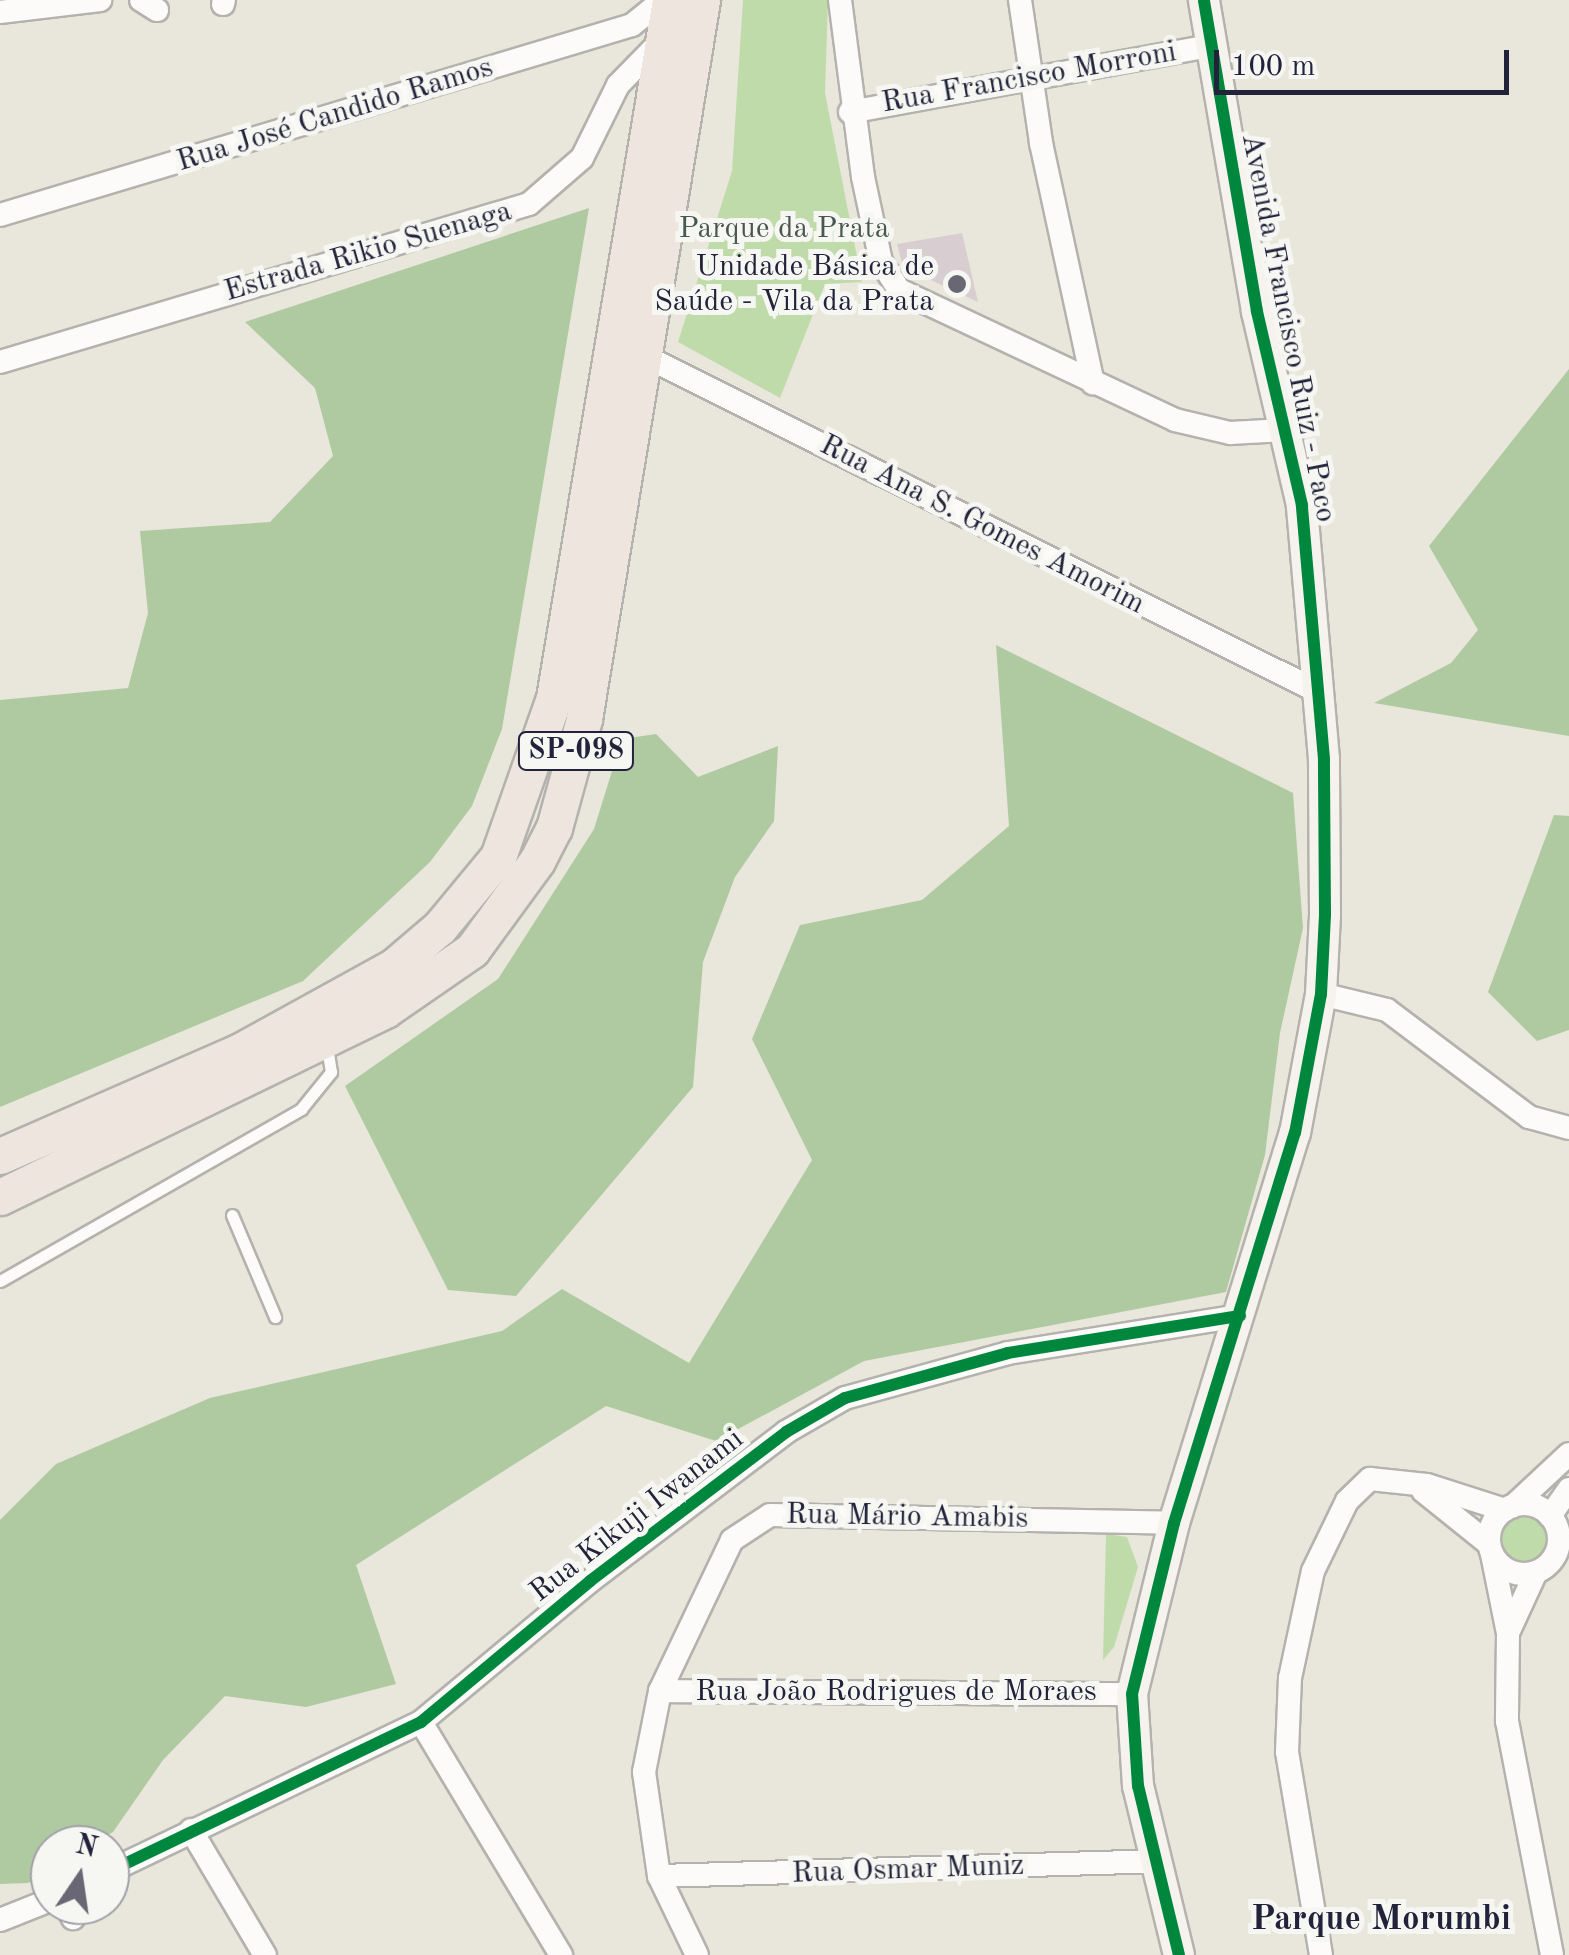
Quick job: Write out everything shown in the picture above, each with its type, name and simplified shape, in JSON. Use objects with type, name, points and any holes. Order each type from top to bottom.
[{"type":"main road","name":"SP-098","points":[[0,1156],[240,1051],[365,983],[440,927],[498,856],[554,698],[663,39],[666,0]]},
{"type":"main road","name":"SP-098","points":[[0,1196],[326,1042],[472,950],[554,828],[584,719],[702,0]]},
{"type":"street","points":[[0,12],[100,0]]},
{"type":"street","name":"Rua José Candido Ramos","points":[[0,214],[632,25],[666,0]]},
{"type":"street","points":[[840,0],[850,112],[881,262],[899,290],[918,303],[1092,383],[1205,430],[1285,430]]},
{"type":"street","points":[[1020,0],[1092,383]]},
{"type":"street","name":"Avenida Francisco Ruiz - Paco","points":[[1179,1955],[1138,1786],[1132,1694],[1174,1523],[1296,1133],[1321,994],[1326,825],[1302,506],[1208,46],[1204,0]]},
{"type":"street","name":"Estrada Rikio Suenaga","points":[[0,362],[529,204],[582,158],[618,85],[663,39]]},
{"type":"street","name":"Rua Francisco Morroni","points":[[850,112],[1032,75],[1208,46]]},
{"type":"street","name":"Rua Ana S. Gomes Amorim","points":[[646,356],[1318,692]]},
{"type":"street","points":[[1321,994],[1386,1010],[1529,1117],[1569,1128]]},
{"type":"street","name":"Rua Kikuji Iwanami","points":[[130,1862],[421,1722],[590,1581],[786,1432],[845,1398],[1008,1353],[1240,1316]]},
{"type":"street","points":[[1552,1955],[1507,1721],[1508,1633],[1491,1549],[1493,1523],[1569,1454]]},
{"type":"street","points":[[1321,1955],[1288,1752],[1298,1623],[1313,1571],[1356,1487],[1370,1479],[1406,1482],[1509,1509],[1528,1505],[1550,1516]]},
{"type":"street","points":[[1406,1482],[1491,1549],[1508,1571],[1556,1559]]},
{"type":"street","points":[[1508,1633],[1556,1559],[1550,1516],[1569,1489]]},
{"type":"street","name":"Rua Mário Amabis","points":[[697,1955],[659,1876],[644,1772],[660,1691],[732,1540],[770,1515],[1174,1523]]},
{"type":"street","name":"Rua João Rodrigues de Moraes","points":[[660,1691],[1132,1694]]},
{"type":"street","points":[[421,1722],[561,1955]]},
{"type":"street","points":[[191,1830],[265,1955]]},
{"type":"street","name":"Rua Osmar Muniz","points":[[659,1876],[1158,1861]]},
{"type":"street","points":[[0,1920],[30,1908]]},
{"type":"lane","points":[[0,1282],[300,1108],[331,1072],[326,1042]]},
{"type":"lane","points":[[232,1215],[274,1316]]},
{"type":"green space","name":"Parque da Prata","points":[[743,0],[828,0],[825,93],[862,282],[825,284],[780,398],[678,342],[732,171]]},
{"type":"green space","points":[[589,208],[502,729],[472,806],[430,862],[303,981],[0,1107],[0,700],[128,688],[148,613],[140,531],[270,522],[333,456],[315,388],[245,322]]},
{"type":"green space","points":[[1569,369],[1569,736],[1374,703],[1451,663],[1478,630],[1429,546]]},
{"type":"green space","points":[[996,645],[1293,793],[1303,928],[1280,1033],[1265,1155],[1226,1292],[864,1361],[716,1441],[606,1406],[356,1565],[396,1684],[306,1707],[225,1696],[163,1760],[118,1825],[30,1825],[30,1882],[0,1884],[0,1520],[56,1464],[210,1398],[502,1331],[562,1289],[689,1363],[812,1160],[752,1039],[800,925],[922,900],[1009,826]]},
{"type":"green space","points":[[656,734],[698,777],[778,746],[774,821],[735,877],[703,962],[693,1087],[516,1296],[448,1290],[345,1086],[498,979],[594,829],[622,739]]},
{"type":"green space","points":[[1554,815],[1569,816],[1569,1030],[1537,1041],[1488,992]]},
{"type":"green space","points":[[1525,1510],[1545,1518],[1553,1538],[1545,1558],[1525,1566],[1505,1558],[1497,1538],[1505,1518]]},
{"type":"green space","points":[[1106,1534],[1127,1537],[1138,1567],[1114,1647],[1103,1660]]},
{"type":"building","name":"Unidade Básica de Saúde - Vila da Prata","points":[[962,233],[978,302],[903,267],[897,244]]},
{"type":"cycle path","points":[[1179,1955],[1138,1786],[1132,1694],[1174,1523],[1295,1133],[1321,994],[1325,914],[1324,759],[1302,505],[1257,311],[1204,0]]},
{"type":"cycle path","points":[[130,1861],[421,1722],[590,1581],[786,1432],[845,1398],[1008,1353],[1240,1316]]},
{"type":"place","name":"Unidade Básica de Saúde - Vila da Prata","points":[[957,284]]},
{"type":"district","name":"Parque Morumbi","points":[[1381,1920]]}]
